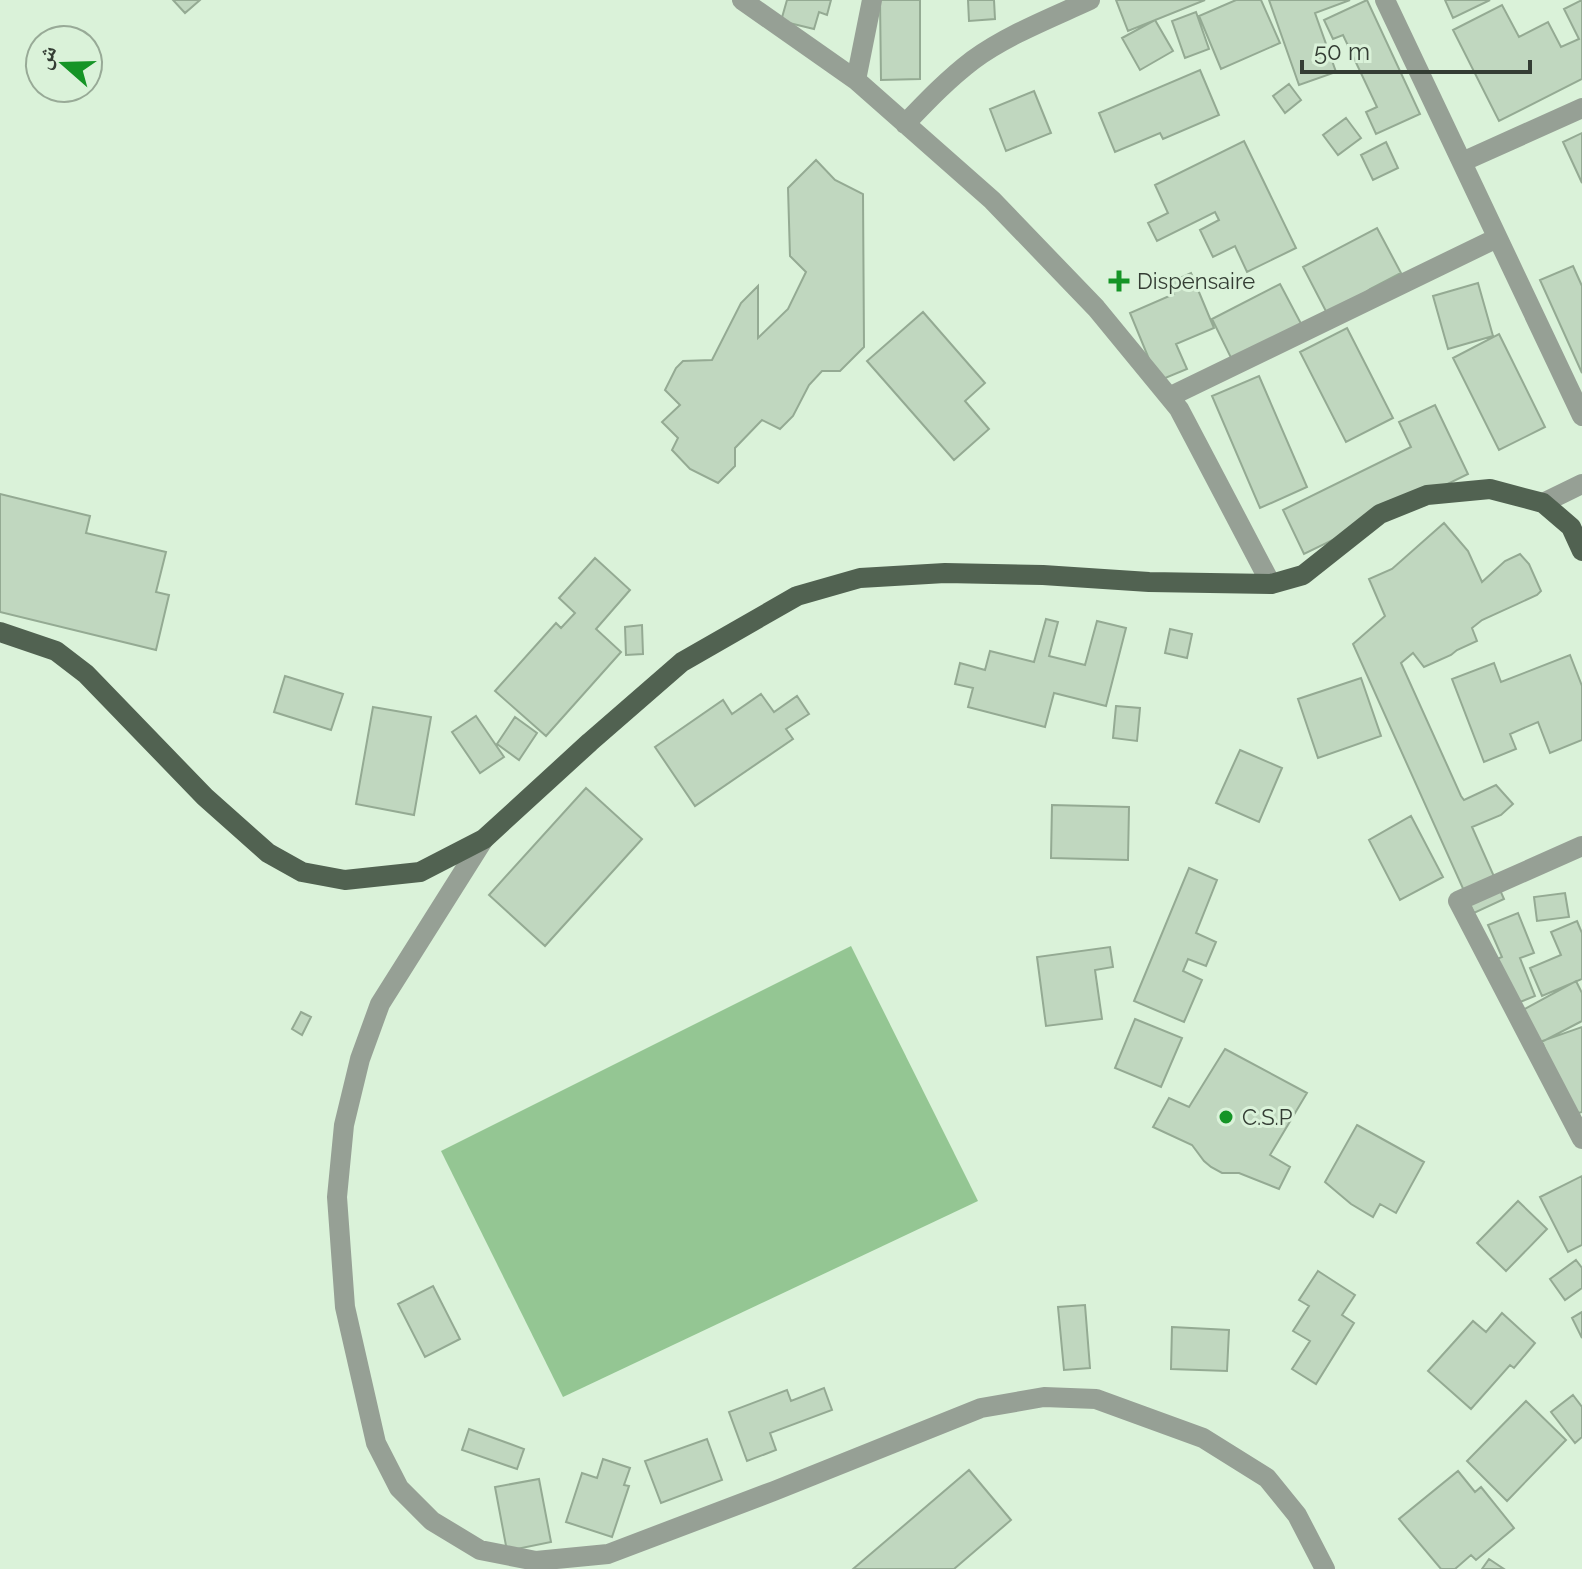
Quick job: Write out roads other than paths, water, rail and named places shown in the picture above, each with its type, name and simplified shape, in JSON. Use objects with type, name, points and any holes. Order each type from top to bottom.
[{"type":"main road","points":[[0,632],[56,651],[86,674],[205,797],[268,853],[302,872],[345,880],[420,872],[484,839],[682,662],[797,596],[860,578],[945,573],[1271,584],[1303,575],[1380,514],[1427,495],[1490,489],[1543,503],[1571,527],[1582,551]]},
{"type":"street","points":[[742,0],[856,80],[992,200],[1096,308],[1179,409],[1271,584]]},
{"type":"street","points":[[856,80],[872,0]]},
{"type":"street","points":[[905,124],[937,89],[976,58],[1027,29],[1090,0]]},
{"type":"street","points":[[1385,0],[1582,416]]},
{"type":"street","points":[[1462,162],[1582,108]]},
{"type":"street","points":[[1169,397],[1497,238]]},
{"type":"street","points":[[1543,503],[1582,484]]},
{"type":"street","points":[[484,839],[380,1004],[360,1059],[344,1125],[337,1197],[345,1307],[376,1443],[399,1488],[432,1521],[480,1550],[536,1561],[608,1554],[981,1408],[1044,1397],[1096,1399],[1203,1438],[1267,1478],[1297,1515],[1325,1569]]},
{"type":"street","points":[[1582,846],[1458,901],[1582,1139]]},
{"type":"place","name":"Dispensaire","points":[[1119,281]]},
{"type":"place","name":"C.S.P","points":[[1226,1117]]}]
